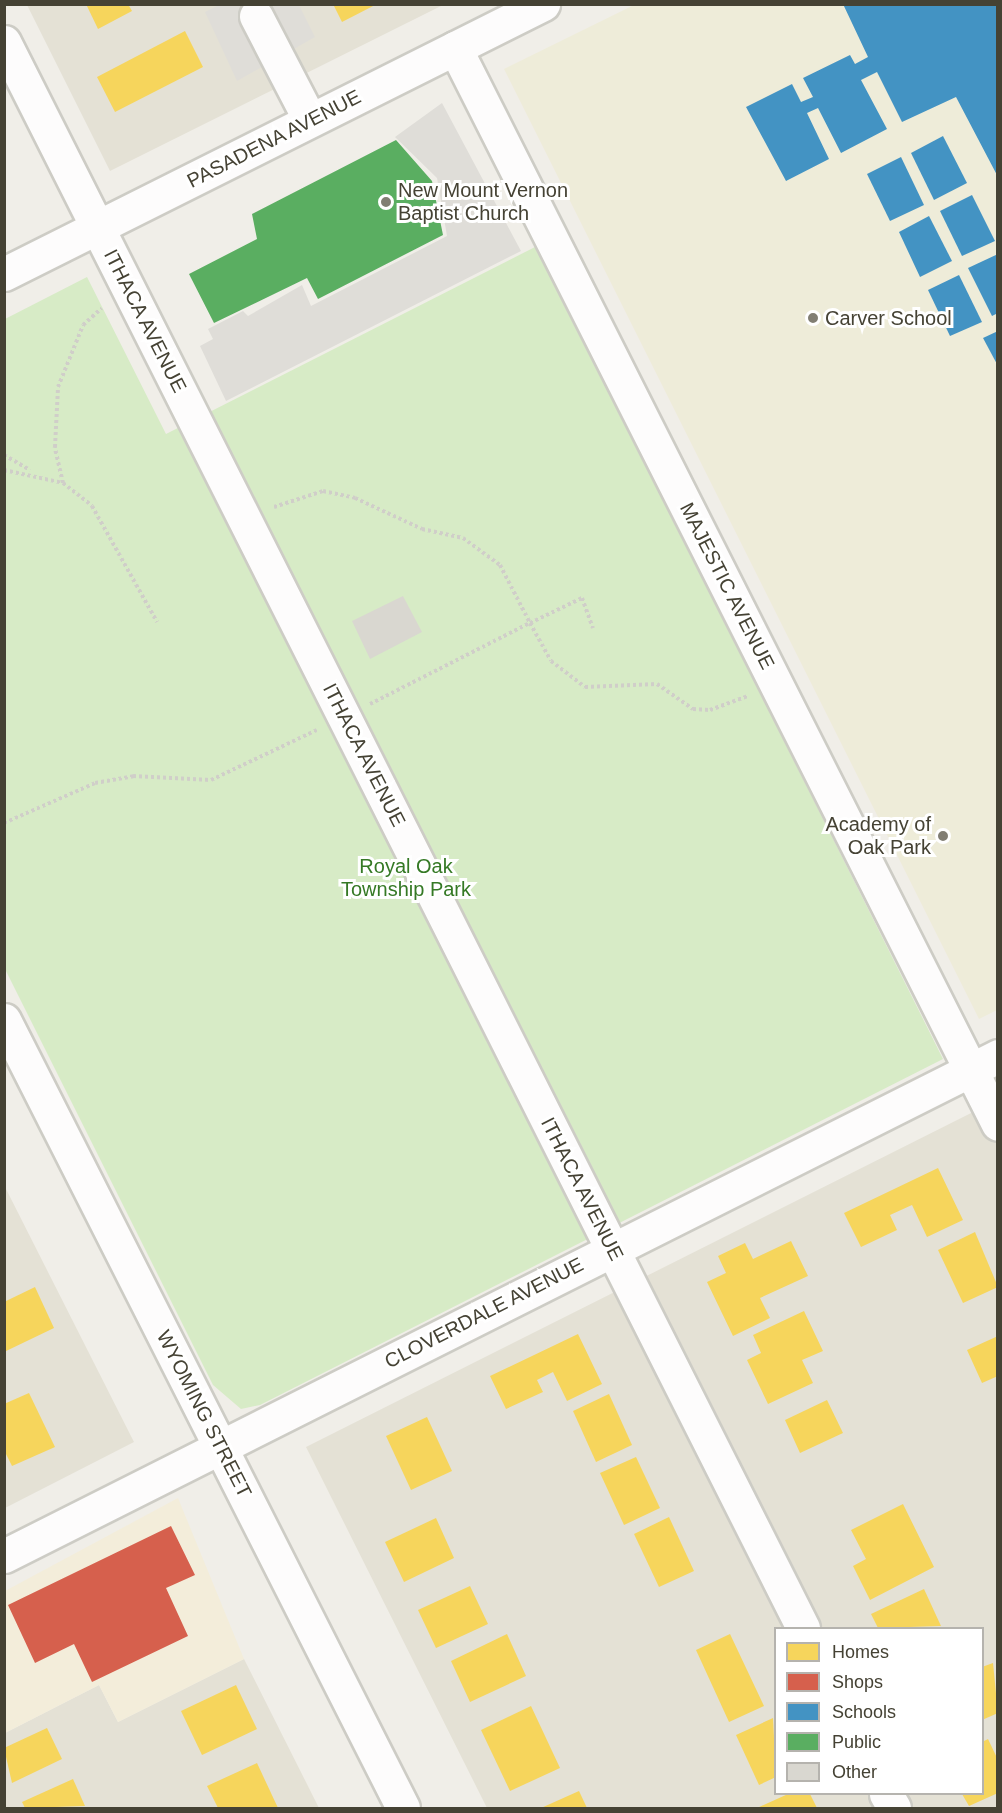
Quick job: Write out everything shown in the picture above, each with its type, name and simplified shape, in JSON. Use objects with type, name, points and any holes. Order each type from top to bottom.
[{"type":"street","name":"PASADENA AVENUE","points":[[4,274],[543,4]]},
{"type":"street","points":[[256,16],[310,120]]},
{"type":"street","name":"ITHACA AVENUE","points":[[4,42],[802,1627]]},
{"type":"street","name":"MAJESTIC AVENUE","points":[[455,48],[984,1063],[998,1124]]},
{"type":"street","name":"WYOMING STREET","points":[[4,1020],[403,1809]]},
{"type":"street","name":"CLOVERDALE AVENUE","points":[[4,1556],[984,1063]]},
{"type":"street","points":[[887,1795],[894,1809]]},
{"type":"path","points":[[63,483],[55,447],[58,387],[83,325],[105,306]]},
{"type":"path","points":[[4,455],[32,472],[63,483],[92,507],[109,531],[157,622]]},
{"type":"path","points":[[4,470],[32,472]]},
{"type":"path","points":[[270,510],[295,496],[323,491],[365,502],[422,529],[463,538],[500,565],[551,661],[585,687],[657,684],[693,709],[710,710],[749,696]]},
{"type":"path","points":[[359,710],[582,598],[593,628]]},
{"type":"path","points":[[4,823],[95,783],[133,776],[211,780],[328,725]]},
{"type":"shaded area","points":[[27,5],[443,5],[110,171]]},
{"type":"shaded area","points":[[219,5],[299,5],[315,37],[237,81],[205,12]]},
{"type":"shaded area","name":"Carver School","points":[[634,5],[997,5],[997,1010],[979,1019],[504,69]]},
{"type":"shaded area","points":[[442,103],[521,251],[226,401],[200,346],[213,339],[208,329],[243,311],[248,316],[302,285],[311,306],[447,236],[437,178],[395,137]]},
{"type":"shaded area","points":[[997,1100],[997,1808],[487,1808],[306,1447]]},
{"type":"shaded area","points":[[4,1185],[134,1442],[5,1508],[4,1508]]},
{"type":"shaded area","points":[[178,1498],[244,1659],[118,1722],[99,1685],[5,1733],[5,1591]]},
{"type":"shaded area","points":[[244,1659],[319,1808],[5,1808],[5,1733],[99,1685],[118,1722]]},
{"type":"green space","name":"Royal Oak Township Park","points":[[537,246],[943,1059],[260,1405],[241,1409],[213,1385],[5,969],[5,319],[87,277],[166,434]]},
{"type":"building: Homes","points":[[86,4],[128,4],[132,11],[98,29]]},
{"type":"building: Homes","points":[[333,4],[377,4],[342,22]]},
{"type":"building: Homes","points":[[185,31],[203,67],[115,112],[97,77]]},
{"type":"building: Homes","points":[[938,1168],[963,1220],[927,1237],[912,1205],[890,1215],[897,1230],[861,1247],[844,1213]]},
{"type":"building: Homes","points":[[975,1232],[998,1287],[963,1303],[938,1250]]},
{"type":"building: Homes","points":[[791,1241],[808,1276],[760,1298],[770,1318],[733,1336],[707,1282],[726,1273],[718,1256],[745,1243],[753,1259]]},
{"type":"building: Homes","points":[[35,1287],[54,1328],[4,1352],[4,1302]]},
{"type":"building: Homes","points":[[804,1311],[823,1351],[802,1360],[813,1383],[768,1404],[747,1360],[761,1353],[753,1335]]},
{"type":"building: Homes","points":[[578,1334],[602,1384],[567,1401],[553,1372],[537,1380],[543,1392],[506,1409],[490,1376]]},
{"type":"building: Homes","points":[[998,1336],[998,1376],[982,1383],[967,1350]]},
{"type":"building: Homes","points":[[29,1393],[55,1447],[12,1466],[4,1450],[4,1404]]},
{"type":"building: Homes","points":[[609,1394],[632,1445],[596,1462],[573,1411]]},
{"type":"building: Homes","points":[[827,1400],[843,1433],[800,1453],[785,1420]]},
{"type":"building: Homes","points":[[427,1417],[452,1471],[411,1490],[386,1436]]},
{"type":"building: Homes","points":[[636,1457],[660,1508],[624,1525],[600,1473]]},
{"type":"building: Homes","points":[[903,1504],[934,1567],[870,1600],[853,1566],[866,1559],[851,1530]]},
{"type":"building: Homes","points":[[669,1517],[694,1571],[659,1587],[634,1534]]},
{"type":"building: Homes","points":[[436,1518],[454,1558],[404,1582],[385,1542]]},
{"type":"building: Homes","points":[[470,1586],[488,1624],[436,1648],[418,1610]]},
{"type":"building: Homes","points":[[924,1589],[941,1626],[878,1627],[871,1614]]},
{"type":"building: Homes","points":[[507,1634],[526,1676],[470,1702],[451,1661]]},
{"type":"building: Homes","points":[[730,1634],[764,1706],[729,1722],[696,1650]]},
{"type":"building: Homes","points":[[993,1663],[998,1713],[984,1719],[984,1666]]},
{"type":"building: Homes","points":[[236,1685],[257,1729],[202,1755],[181,1711]]},
{"type":"building: Homes","points":[[531,1706],[560,1768],[510,1791],[481,1730]]},
{"type":"building: Homes","points":[[773,1718],[774,1778],[759,1785],[736,1735]]},
{"type":"building: Homes","points":[[47,1728],[62,1759],[12,1783],[4,1748]]},
{"type":"building: Homes","points":[[988,1739],[998,1760],[998,1793],[969,1806],[963,1795],[984,1795],[984,1741]]},
{"type":"building: Homes","points":[[257,1763],[278,1808],[218,1808],[207,1786]]},
{"type":"building: Homes","points":[[73,1779],[85,1806],[25,1808],[22,1802]]},
{"type":"building: Homes","points":[[579,1791],[587,1808],[541,1808]]},
{"type":"building: Homes","points":[[786,1795],[810,1795],[817,1808],[757,1808]]},
{"type":"building: Shops","points":[[171,1526],[195,1575],[166,1588],[188,1636],[92,1682],[74,1644],[35,1663],[8,1605]]},
{"type":"building: Schools","points":[[843,4],[998,4],[998,177],[956,97],[902,122],[877,72],[861,80],[887,129],[841,153],[818,108],[807,113],[829,159],[786,181],[746,107],[792,84],[801,102],[813,97],[803,78],[850,55],[855,64],[868,57]]},
{"type":"building: Schools","points":[[943,136],[967,183],[934,200],[911,153]]},
{"type":"building: Schools","points":[[901,157],[924,205],[890,221],[867,174]]},
{"type":"building: Schools","points":[[972,195],[995,241],[962,256],[940,211]]},
{"type":"building: Schools","points":[[929,216],[952,261],[920,277],[899,232]]},
{"type":"building: Schools","points":[[998,254],[998,313],[992,316],[968,268]]},
{"type":"building: Schools","points":[[959,275],[982,322],[950,336],[928,290]]},
{"type":"building: Schools","points":[[998,331],[998,366],[983,338]]},
{"type":"building: Public","points":[[396,140],[432,181],[443,235],[318,299],[307,278],[214,323],[189,274],[257,239],[252,214]]},
{"type":"building: Other","points":[[403,596],[422,632],[370,659],[352,621]]},
{"type":"place","name":"New Mount Vernon Baptist Church","points":[[386,202]]},
{"type":"place","name":"Carver School","points":[[813,318]]},
{"type":"place","name":"Academy of Oak Park","points":[[943,836]]}]
